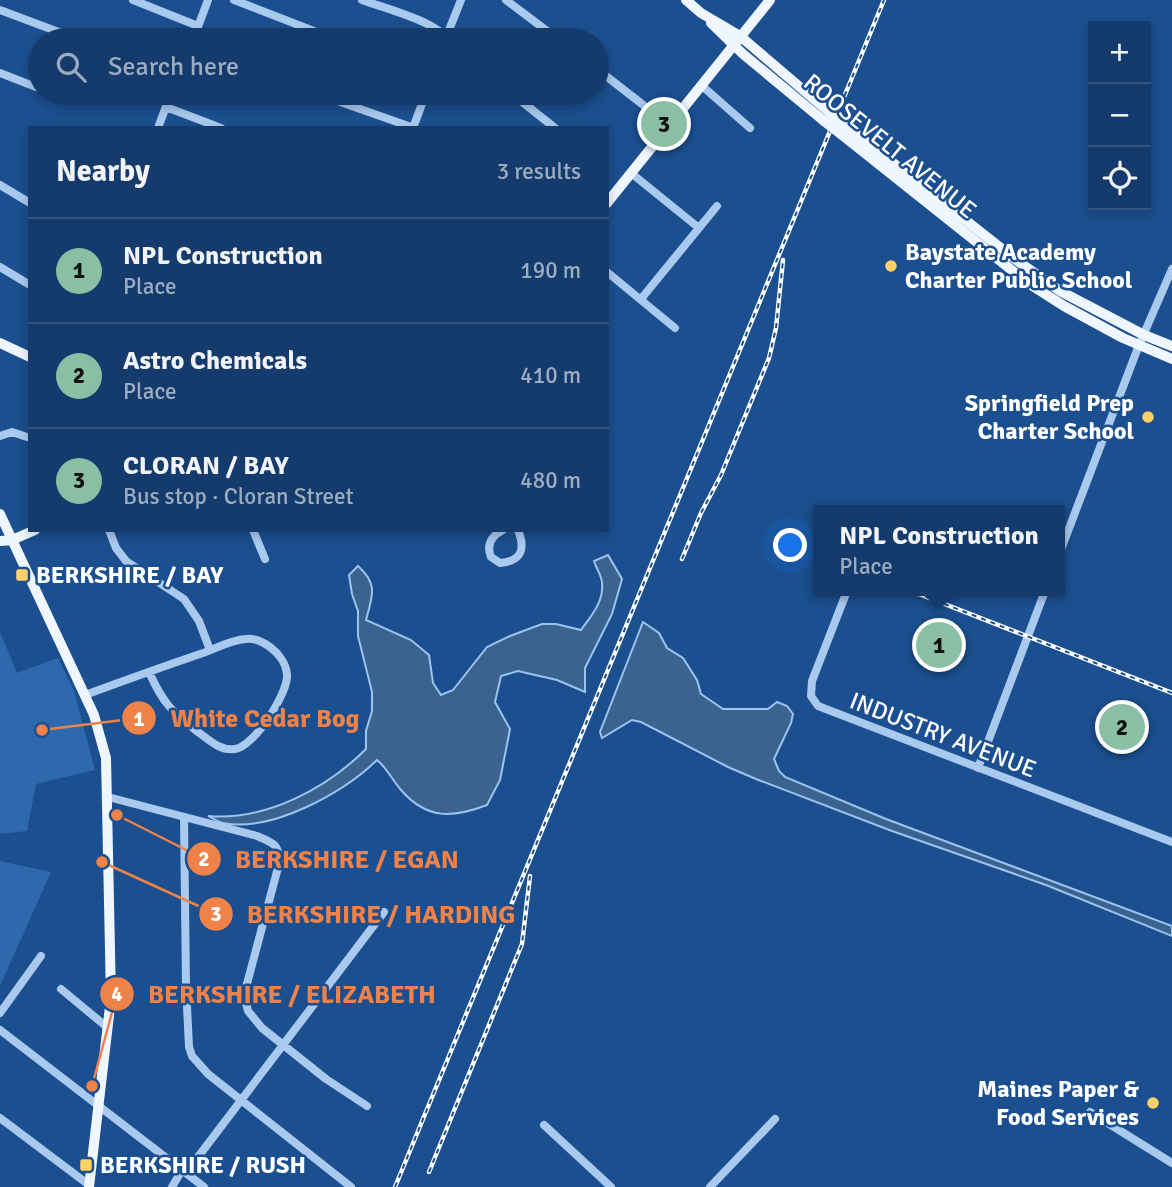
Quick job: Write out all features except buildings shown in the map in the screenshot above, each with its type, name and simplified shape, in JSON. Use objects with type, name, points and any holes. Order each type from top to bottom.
[{"type":"main road","name":"ROOSEVELT AVENUE","points":[[686,0],[732,45],[827,117],[1028,283],[1073,311],[1172,359]]},
{"type":"main road","points":[[609,200],[770,0]]},
{"type":"main road","name":"ROOSEVELT AVENUE","points":[[701,13],[740,36],[827,117]]},
{"type":"main road","name":"ROOSEVELT AVENUE","points":[[843,130],[1035,274],[1083,304],[1172,346]]},
{"type":"main road","points":[[0,343],[28,357]]},
{"type":"main road","points":[[0,514],[94,715],[103,743],[108,797],[111,998],[89,1186]]},
{"type":"main road","points":[[0,541],[12,540],[30,532]]},
{"type":"street","points":[[133,0],[198,26],[208,0]]},
{"type":"street","points":[[234,0],[306,28]]},
{"type":"street","points":[[362,0],[433,28]]},
{"type":"street","points":[[450,28],[461,0]]},
{"type":"street","points":[[506,0],[543,28]]},
{"type":"street","points":[[0,10],[48,28]]},
{"type":"street","points":[[0,73],[28,84]]},
{"type":"street","points":[[609,78],[670,125]]},
{"type":"street","points":[[701,85],[750,128]]},
{"type":"street","points":[[349,105],[407,126]]},
{"type":"street","points":[[414,126],[422,105]]},
{"type":"street","points":[[526,105],[552,126]]},
{"type":"street","points":[[159,126],[166,107],[216,126]]},
{"type":"street","points":[[631,173],[699,228]]},
{"type":"street","points":[[0,185],[28,202]]},
{"type":"street","points":[[641,299],[718,206]]},
{"type":"street","points":[[0,267],[28,284]]},
{"type":"street","points":[[1065,539],[1139,345],[1172,269]]},
{"type":"street","points":[[609,274],[675,328]]},
{"type":"street","points":[[0,436],[12,432],[28,437]]},
{"type":"street","points":[[110,532],[116,548],[126,561],[184,599],[199,621],[210,650]]},
{"type":"street","points":[[254,532],[265,559]]},
{"type":"street","points":[[500,532],[492,537],[488,545],[491,557],[500,563],[511,562],[518,557],[522,547],[518,532]]},
{"type":"street","name":"INDUSTRY AVENUE","points":[[845,596],[810,691],[814,701],[824,710],[1172,842]]},
{"type":"street","points":[[978,768],[1043,596]]},
{"type":"street","points":[[85,695],[210,650],[237,641],[256,640],[276,652],[286,671],[286,684],[253,739],[237,749],[225,749],[215,745],[172,712],[161,698],[149,672]]},
{"type":"street","points":[[108,797],[257,836],[277,846],[280,853],[279,864],[244,995],[245,1004],[253,1020],[284,1046],[326,1079],[367,1106]]},
{"type":"street","points":[[184,817],[186,986],[189,1047],[192,1056],[201,1068],[241,1101],[351,1187]]},
{"type":"street","points":[[172,1187],[182,1170],[198,1157],[284,1046],[384,912]]},
{"type":"street","points":[[0,1013],[41,956]]},
{"type":"street","points":[[61,989],[108,1028]]},
{"type":"street","points":[[0,1030],[204,1187]]},
{"type":"street","points":[[1090,1112],[1172,1163]]},
{"type":"street","points":[[0,1118],[89,1186]]},
{"type":"street","points":[[710,1187],[775,1119]]},
{"type":"street","points":[[544,1125],[611,1187]]},
{"type":"shaded area","points":[[608,555],[622,579],[612,614],[585,668],[585,692],[557,680],[518,671],[501,676],[495,702],[510,729],[500,780],[487,805],[452,814],[441,814],[421,807],[401,790],[377,760],[327,797],[285,816],[242,824],[223,823],[208,816],[230,816],[272,808],[313,789],[350,764],[366,749],[372,692],[358,636],[358,611],[349,575],[358,566],[369,579],[372,591],[366,620],[411,640],[429,655],[433,683],[441,695],[453,690],[487,647],[510,636],[542,624],[556,624],[581,630],[601,596],[602,580],[594,561]]},
{"type":"shaded area","points":[[643,622],[659,633],[667,648],[683,658],[697,680],[701,694],[723,709],[768,709],[777,702],[787,706],[793,714],[791,723],[774,759],[785,777],[886,819],[1172,926],[1172,936],[1046,885],[892,831],[756,779],[641,722],[632,720],[602,738],[600,732]]},
{"type":"shaded area","points":[[0,632],[17,673],[58,658],[74,691],[95,770],[36,784],[27,831],[0,834]]},
{"type":"shaded area","points":[[0,861],[51,872],[0,986]]},
{"type":"railway","points":[[395,1187],[884,0]]},
{"type":"railway","points":[[682,559],[701,513],[721,475],[769,358],[776,328],[783,260]]},
{"type":"railway","points":[[924,596],[1172,693]]},
{"type":"railway","points":[[429,1172],[522,944],[530,876]]},
{"type":"place","name":"CLORAN / BAY","points":[[664,124]]},
{"type":"place","name":"Baystate Academy Charter Public School","points":[[891,266]]},
{"type":"place","name":"Springfield Prep Charter School","points":[[1148,417]]},
{"type":"place","name":"BERKSHIRE / BAY","points":[[22,575]]},
{"type":"place","name":"NPL Construction","points":[[939,645]]},
{"type":"place","name":"Astro Chemicals","points":[[1122,727]]},
{"type":"place","name":"White Cedar Bog","points":[[42,730]]},
{"type":"place","name":"BERKSHIRE / EGAN","points":[[117,815]]},
{"type":"place","name":"BERKSHIRE / HARDING","points":[[102,862]]},
{"type":"place","name":"BERKSHIRE / ELIZABETH","points":[[92,1086]]},
{"type":"place","name":"Maines Paper & Food Services","points":[[1153,1103]]},
{"type":"place","name":"BERKSHIRE / RUSH","points":[[86,1165]]}]
